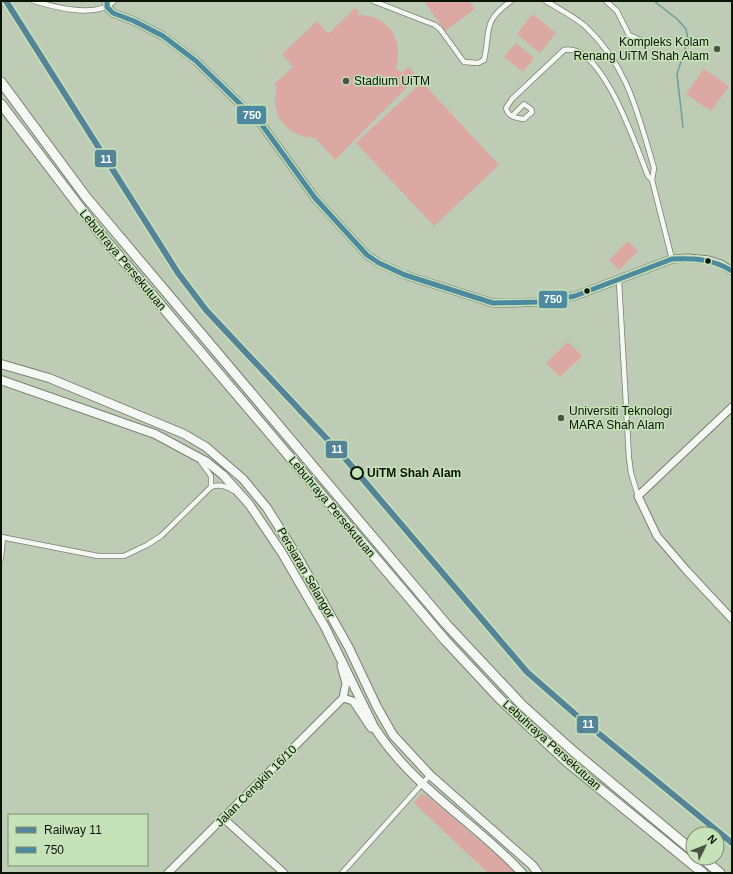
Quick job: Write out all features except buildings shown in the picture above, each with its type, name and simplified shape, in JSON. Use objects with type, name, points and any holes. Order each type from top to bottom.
[{"type":"highway","points":[[1,77],[23,110]]},
{"type":"highway","name":"Lebuhraya Persekutuan","points":[[1,82],[86,197],[451,630],[522,705],[573,751],[685,844]]},
{"type":"highway","name":"Lebuhraya Persekutuan","points":[[1,104],[98,231],[445,640],[499,698],[566,761],[703,873]]},
{"type":"highway","points":[[712,866],[720,873]]},
{"type":"main road","name":"Persiaran Selangor","points":[[1,364],[49,378],[184,434],[206,447],[243,479],[267,508],[299,559],[349,648],[385,723],[397,741],[430,775],[538,873]]},
{"type":"main road","name":"Persiaran Selangor","points":[[1,380],[155,434],[186,449],[207,462],[244,497],[282,553],[336,649],[374,727],[384,742],[422,785],[521,872]]},
{"type":"street","points":[[34,1],[58,8],[99,10],[114,1]]},
{"type":"street","points":[[373,1],[435,25],[440,29],[464,62],[478,63],[484,60],[490,22],[495,14],[512,1]]},
{"type":"street","points":[[546,1],[585,26],[599,41],[624,76],[631,92],[654,168],[652,180],[672,260]]},
{"type":"street","points":[[606,1],[617,11],[629,35],[647,43]]},
{"type":"street","points":[[107,4],[112,13],[134,21],[163,36],[196,61],[262,125],[315,198],[367,255],[379,263],[442,288],[493,302],[538,302],[575,296],[619,281],[672,260],[689,258],[709,260],[731,268]]},
{"type":"street","points":[[512,116],[508,114],[506,108],[512,99],[564,50],[570,49],[576,51],[587,59],[605,78],[616,98],[648,176],[652,180]]},
{"type":"street","points":[[619,281],[629,458],[631,473],[638,496],[657,536],[687,571],[732,619]]},
{"type":"street","points":[[638,496],[732,408]]},
{"type":"street","points":[[186,449],[208,469],[212,476],[211,487]]},
{"type":"street","points":[[1,558],[2,537],[98,556],[124,556],[147,545],[161,536],[211,487],[218,485],[226,486],[244,497]]},
{"type":"street","points":[[336,649],[346,683],[343,698],[353,701],[372,729],[384,742]]},
{"type":"street","name":"Jalan Cengkih 16/10","points":[[168,873],[343,698]]},
{"type":"street","points":[[342,873],[430,775]]},
{"type":"street","points":[[223,818],[284,873]]},
{"type":"shaded area","points":[[424,1],[469,1],[475,9],[445,31]]},
{"type":"shaded area","name":"Stadium UiTM","points":[[355,8],[359,12],[357,15],[377,19],[391,30],[396,38],[398,47],[396,68],[402,73],[409,67],[417,77],[335,160],[315,138],[305,137],[296,133],[282,122],[275,106],[277,87],[274,84],[293,67],[282,54],[317,21],[328,34]]},
{"type":"shaded area","points":[[533,14],[556,33],[540,53],[517,34]]},
{"type":"shaded area","points":[[516,43],[534,58],[523,72],[504,57]]},
{"type":"shaded area","points":[[704,69],[729,86],[711,111],[686,94]]},
{"type":"shaded area","points":[[422,82],[499,165],[434,226],[356,143]]},
{"type":"shaded area","points":[[628,241],[638,251],[619,270],[609,260]]},
{"type":"shaded area","points":[[568,342],[582,356],[560,377],[546,363]]},
{"type":"shaded area","points":[[421,794],[426,795],[518,873],[488,873],[414,803]]},
{"type":"waterway","points":[[654,1],[677,19],[686,29],[688,40],[677,74],[683,127]]},
{"type":"rail line","name":"11","points":[[6,1],[178,273],[206,310],[343,456],[527,672],[575,714],[732,843]]},
{"type":"transit line","name":"750","points":[[107,1],[107,7],[113,13],[134,21],[163,36],[196,61],[262,125],[315,198],[367,255],[379,263],[405,275],[493,303],[538,302],[575,296],[672,259],[703,260],[718,264],[732,271]]},
{"type":"place","name":"Kompleks Kolam Renang UiTM Shah Alam","points":[[717,49]]},
{"type":"place","name":"Stadium UiTM","points":[[346,81]]},
{"type":"place","name":"Universiti Teknologi MARA Shah Alam","points":[[561,418]]},
{"type":"place","name":"UiTM Shah Alam","points":[[357,473]]}]
